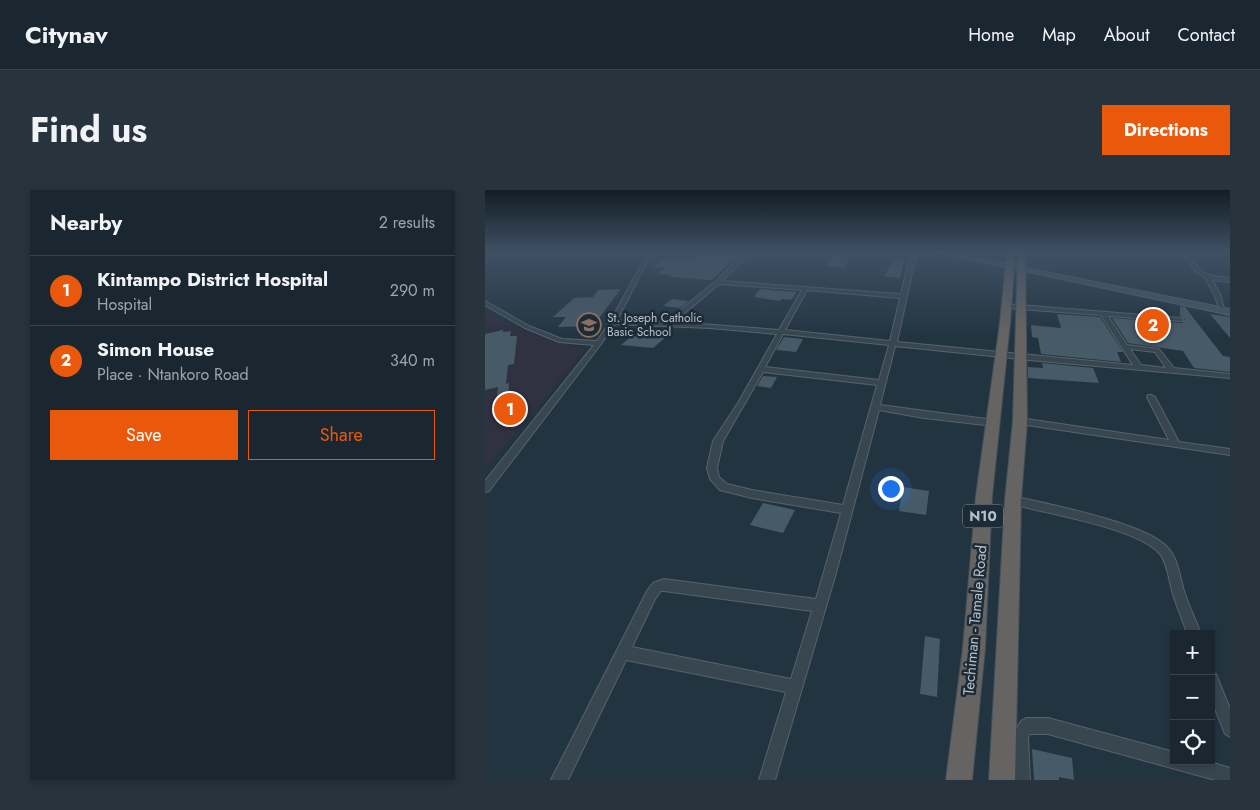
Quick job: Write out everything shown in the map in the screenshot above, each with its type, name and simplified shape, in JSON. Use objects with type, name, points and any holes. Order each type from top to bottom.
[{"type":"highway","name":"Techiman - Tamale Road","points":[[959,780],[974,648],[984,496],[1001,355],[1012,327],[1015,280]]},
{"type":"highway","name":"Techiman - Tamale Road","points":[[1002,780],[1013,500],[1020,421],[1020,357],[1012,327]]},
{"type":"main road","points":[[1095,280],[1227,312]]},
{"type":"street","points":[[485,488],[599,343],[613,322],[635,280]]},
{"type":"street","points":[[669,324],[720,280]]},
{"type":"street","points":[[767,780],[820,606],[893,342],[907,280]]},
{"type":"street","points":[[1210,280],[1227,312]]},
{"type":"street","points":[[718,282],[903,296]]},
{"type":"street","points":[[805,289],[718,441],[712,468],[715,479],[723,487],[752,494],[846,510]]},
{"type":"street","points":[[485,303],[527,327],[561,341],[599,343]]},
{"type":"street","points":[[1014,307],[1181,320]]},
{"type":"street","points":[[1103,313],[1138,367]]},
{"type":"street","points":[[613,322],[782,332],[893,342],[1020,357],[1230,376]]},
{"type":"street","points":[[1126,347],[1157,350],[1171,370]]},
{"type":"street","points":[[759,370],[881,383]]},
{"type":"street","points":[[1151,397],[1175,443]]},
{"type":"street","points":[[874,407],[993,423]]},
{"type":"street","points":[[1020,421],[1094,434],[1175,443],[1230,452]]},
{"type":"street","points":[[1013,500],[1097,520],[1150,539],[1159,545],[1170,561],[1178,592],[1192,630]]},
{"type":"street","points":[[559,780],[651,594],[657,587],[664,585],[820,606]]},
{"type":"street","points":[[623,652],[795,687]]},
{"type":"street","points":[[1215,690],[1230,729]]},
{"type":"street","points":[[1022,780],[1020,737],[1026,726],[1048,726],[1170,759]]},
{"type":"street","points":[[1192,765],[1230,776]]},
{"type":"shaded area","points":[[485,311],[519,330],[585,350],[485,469]]},
{"type":"building","points":[[621,289],[593,326],[558,327],[566,317],[553,317],[574,298],[593,297],[598,290]]},
{"type":"building","points":[[760,289],[797,292],[791,300],[782,299],[780,301],[754,297]]},
{"type":"building","points":[[672,299],[689,301],[680,308],[663,306]]},
{"type":"building","points":[[1180,306],[1185,307],[1223,356],[1230,357],[1230,372],[1194,368],[1183,351],[1128,343],[1112,318],[1183,323],[1185,319],[1180,316]]},
{"type":"building","points":[[1057,314],[1100,317],[1123,352],[1117,352],[1121,362],[1041,354],[1038,338],[1032,337],[1031,325],[1061,328]]},
{"type":"building","points":[[1210,314],[1230,317],[1230,338]]},
{"type":"building","points":[[503,330],[503,332],[511,331],[510,336],[517,336],[514,364],[508,365],[506,384],[509,383],[508,406],[504,407],[504,410],[495,412],[498,387],[485,390],[485,334]]},
{"type":"building","points":[[633,335],[650,338],[653,335],[666,337],[653,348],[621,345]]},
{"type":"building","points":[[784,337],[803,339],[796,352],[776,350]]},
{"type":"building","points":[[1042,363],[1093,368],[1099,383],[1028,378],[1028,367],[1043,368]]},
{"type":"building","points":[[763,376],[777,377],[771,388],[757,386]]},
{"type":"building","points":[[903,487],[929,491],[926,515],[899,511]]},
{"type":"building","points":[[763,503],[795,510],[783,533],[750,525]]},
{"type":"building","points":[[925,636],[940,639],[937,697],[920,694]]},
{"type":"building","points":[[1032,749],[1072,758],[1074,780],[1059,777],[1059,780],[1034,780]]},
{"type":"place","name":"St. Joseph Catholic Basic School","points":[[589,325]]},
{"type":"place","name":"Simon House","points":[[1153,325]]},
{"type":"place","name":"Kintampo District Hospital","points":[[510,409]]}]
